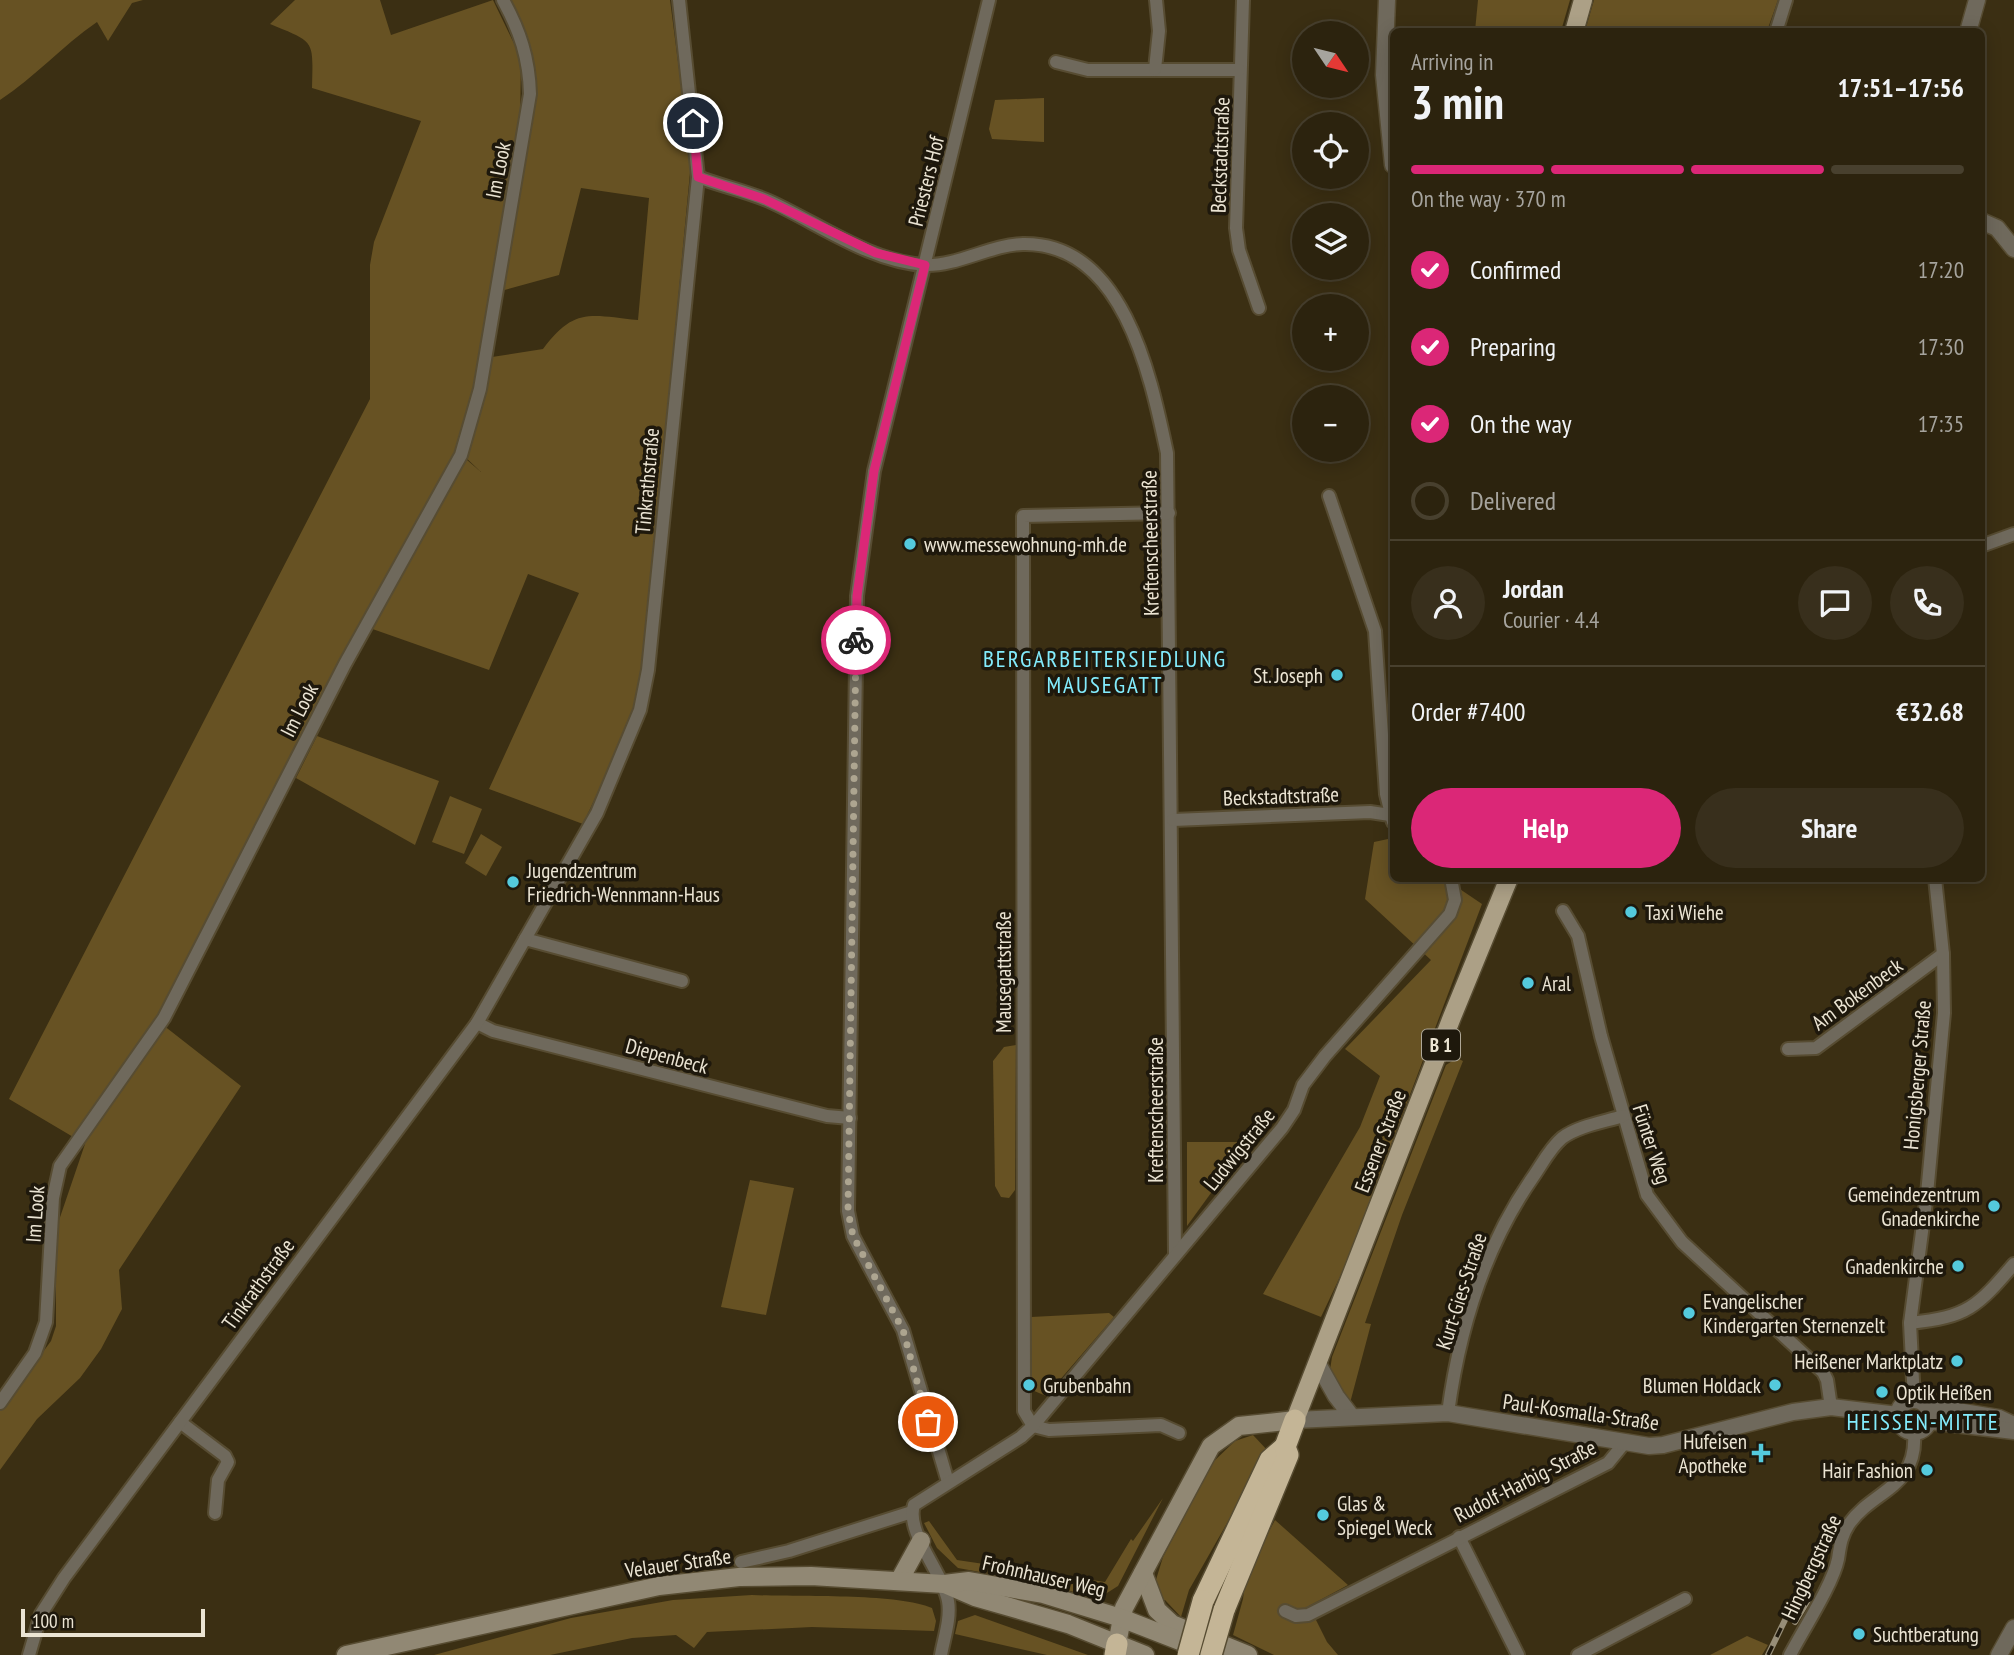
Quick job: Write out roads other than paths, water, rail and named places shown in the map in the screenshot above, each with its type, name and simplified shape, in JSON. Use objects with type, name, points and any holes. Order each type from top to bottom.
[{"type":"highway","name":"B 1","points":[[1214,1655],[1224,1609],[1288,1455],[1285,1447],[1295,1420]]},
{"type":"highway","points":[[1188,1655],[1203,1601],[1270,1460],[1285,1447]]},
{"type":"main road","points":[[1575,28],[1583,0]]},
{"type":"main road","name":"Essener Straße","points":[[1295,1420],[1507,882]]},
{"type":"main road","points":[[1116,1649],[1121,1618],[1211,1446],[1239,1426],[1295,1420]]},
{"type":"main road","points":[[899,1581],[921,1541]]},
{"type":"main road","points":[[1143,1573],[1157,1610],[1172,1624],[1248,1655]]},
{"type":"main road","name":"Velauer Straße","points":[[347,1655],[659,1586],[739,1577],[811,1576],[944,1584]]},
{"type":"main road","name":"Frohnhauser Weg","points":[[944,1584],[969,1581],[1043,1594],[1121,1618],[1214,1655]]},
{"type":"main road","name":"Frohnhauser Weg","points":[[944,1584],[975,1597],[1068,1623],[1116,1649],[1145,1655]]},
{"type":"street","name":"Im Look","points":[[0,1403],[35,1353],[46,1322],[53,1198],[60,1166],[164,1018],[312,728],[461,455],[470,433],[479,399],[530,94],[522,38],[503,0]]},
{"type":"street","name":"Tinkrathstraße","points":[[29,1655],[41,1615],[64,1578],[477,1023],[597,813],[625,750],[644,693],[698,177],[679,0]]},
{"type":"street","name":"Priesters Hof","points":[[948,1482],[903,1330],[853,1236],[848,1211],[857,596],[874,471],[989,0]]},
{"type":"street","points":[[1155,69],[1159,31],[1156,0]]},
{"type":"street","name":"Beckstadtstraße","points":[[1243,0],[1236,228],[1240,250],[1259,308]]},
{"type":"street","points":[[1387,0],[1384,75],[1390,135]]},
{"type":"street","points":[[1777,28],[1786,0]]},
{"type":"street","points":[[1969,28],[1977,0]]},
{"type":"street","points":[[1056,62],[1088,70],[1239,70]]},
{"type":"street","name":"Kreftenscheerstraße","points":[[698,177],[764,199],[876,253],[925,265],[946,262],[1000,246],[1027,244],[1053,249],[1102,277],[1119,303],[1145,365],[1167,453],[1173,820],[1175,1254]]},
{"type":"street","points":[[1985,223],[1997,228],[2014,249]]},
{"type":"street","name":"Beckstadtstraße","points":[[1329,496],[1375,631],[1390,797]]},
{"type":"street","name":"Mausegattstraße","points":[[1032,1426],[1024,1411],[1023,516],[1169,513]]},
{"type":"street","points":[[1985,545],[2014,534]]},
{"type":"street","name":"Beckstadtstraße","points":[[1173,820],[1370,812],[1390,818]]},
{"type":"street","name":"Ludwigstraße","points":[[1032,1426],[1282,1128],[1294,1110],[1303,1085],[1325,1056],[1450,914],[1455,900],[1453,882]]},
{"type":"street","name":"Honigsberger Straße","points":[[1924,1409],[1910,1323],[1944,1013],[1943,954],[1935,882]]},
{"type":"street","name":"Fünter Weg","points":[[1563,911],[1578,936],[1643,1186],[1672,1232],[1814,1364],[1827,1380],[1831,1407]]},
{"type":"street","points":[[525,939],[682,981]]},
{"type":"street","name":"Am Bokenbeck","points":[[1788,1049],[1816,1048],[1943,954]]},
{"type":"street","name":"Diepenbeck","points":[[477,1023],[493,1031],[688,1082],[827,1116],[850,1118]]},
{"type":"street","name":"Kurt-Gies-Straße","points":[[1448,1413],[1463,1337],[1486,1263],[1523,1191],[1555,1145],[1565,1136],[1623,1116]]},
{"type":"street","points":[[1910,1323],[1947,1319],[1973,1307],[2014,1264]]},
{"type":"street","points":[[1318,1364],[1336,1396],[1352,1417]]},
{"type":"street","name":"Paul-Kosmalla-Straße","points":[[1295,1420],[1448,1413],[1663,1446],[1793,1412],[1831,1407],[1898,1415]]},
{"type":"street","points":[[1924,1409],[1927,1427],[1914,1433],[1901,1427],[1898,1415],[1900,1407],[1924,1409],[1999,1418],[2014,1425]]},
{"type":"street","points":[[1924,1409],[2014,1432]]},
{"type":"street","points":[[180,1422],[225,1455],[228,1462],[218,1480],[215,1513]]},
{"type":"street","points":[[1032,1426],[1049,1430],[1161,1425],[1179,1433]]},
{"type":"street","name":"Velauer Straße","points":[[741,1563],[789,1551],[912,1512],[920,1499],[1021,1437],[1032,1426]]},
{"type":"street","name":"Hingbergstraße","points":[[1790,1655],[1838,1558],[1837,1550],[1847,1527],[1856,1515],[1894,1487],[1908,1470],[1914,1450],[1914,1433]]},
{"type":"street","name":"Rudolf-Harbig-Straße","points":[[1285,1611],[1296,1616],[1308,1615],[1608,1462],[1626,1441]]},
{"type":"street","points":[[912,1512],[921,1541],[944,1584],[948,1614],[941,1655]]},
{"type":"street","points":[[1459,1537],[1518,1655]]},
{"type":"street","points":[[1577,1655],[1685,1599]]},
{"type":"street","points":[[1999,1655],[2014,1628]]},
{"type":"railway","points":[[1768,1655],[1800,1589]]},
{"type":"railway","points":[[1795,1622],[1811,1595]]},
{"type":"place","name":"www.messewohnung-mh.de","points":[[910,544]]},
{"type":"place","name":"St. Joseph","points":[[1337,675]]},
{"type":"place","name":"Jugendzentrum Friedrich-Wennmann-Haus","points":[[513,882]]},
{"type":"place","name":"Taxi Wiehe","points":[[1631,912]]},
{"type":"place","name":"Aral","points":[[1528,983]]},
{"type":"place","name":"Gemeindezentrum Gnadenkirche","points":[[1994,1206]]},
{"type":"place","name":"Gnadenkirche","points":[[1958,1266]]},
{"type":"place","name":"Evangelischer Kindergarten Sternenzelt","points":[[1689,1313]]},
{"type":"place","name":"Heißener Marktplatz","points":[[1957,1361]]},
{"type":"place","name":"Grubenbahn","points":[[1029,1385]]},
{"type":"place","name":"Blumen Holdack","points":[[1775,1385]]},
{"type":"place","name":"Optik Heißen","points":[[1882,1392]]},
{"type":"place","name":"Hufeisen Apotheke","points":[[1761,1453]]},
{"type":"place","name":"Hair Fashion","points":[[1927,1470]]},
{"type":"place","name":"Glas & Spiegel Weck","points":[[1323,1515]]},
{"type":"place","name":"Suchtberatung","points":[[1859,1634]]},
{"type":"district","name":"BERGARBEITERSIEDLUNG MAUSEGATT","points":[[1105,671]]},
{"type":"district","name":"HEISSEN-MITTE","points":[[1923,1421]]}]
